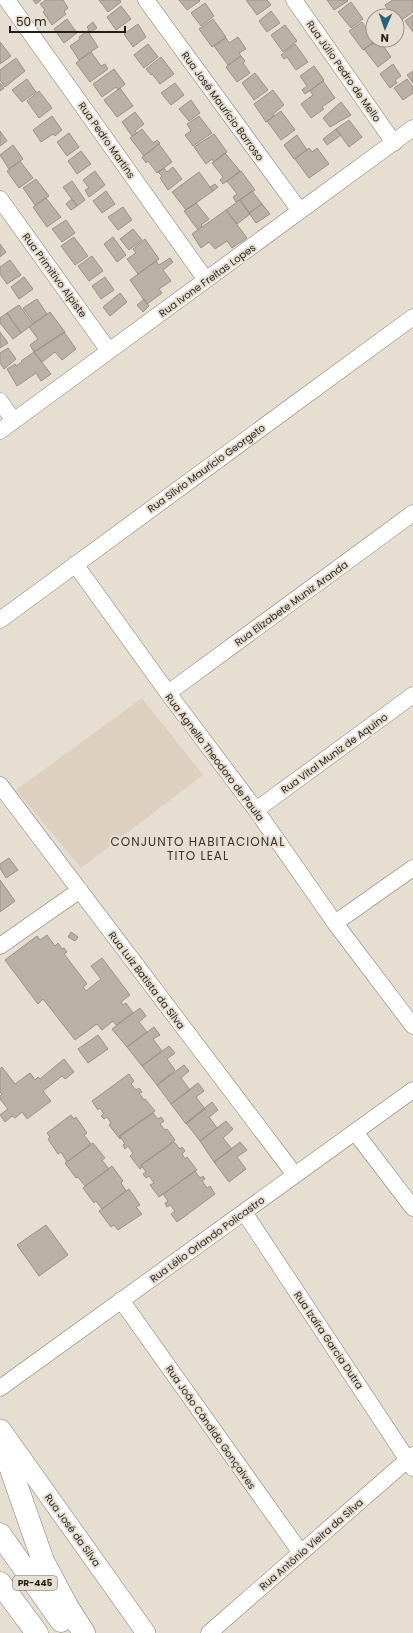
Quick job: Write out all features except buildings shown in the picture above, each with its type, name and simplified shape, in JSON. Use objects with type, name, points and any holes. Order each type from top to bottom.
[{"type":"highway","points":[[0,1438],[43,1561],[67,1606],[84,1633]]},
{"type":"highway","name":"PR-445","points":[[0,1534],[70,1633]]},
{"type":"highway","name":"PR-445","points":[[0,1582],[37,1633]]},
{"type":"highway","points":[[0,1610],[24,1633]]},
{"type":"street","name":"Rua Pedro Martins","points":[[7,0],[206,280]]},
{"type":"street","name":"Rua José Maurício Barroso","points":[[146,0],[300,211]]},
{"type":"street","name":"Rua Júlio Pedro de Mello","points":[[294,0],[394,143]]},
{"type":"street","name":"Rua Ivone Freitas Lopes","points":[[0,431],[413,128]]},
{"type":"street","name":"Rua Primitivo Alpiste","points":[[0,199],[109,351]]},
{"type":"street","name":"Rua Sílvio Maurício Georgeto","points":[[0,620],[413,317]]},
{"type":"street","points":[[0,401],[14,421]]},
{"type":"street","name":"Rua Elizabete Muniz Aranda","points":[[168,693],[413,513]]},
{"type":"street","name":"Rua Agnello Theodoro de Paula","points":[[75,564],[168,693],[256,810],[334,923],[413,1026]]},
{"type":"street","name":"Rua Vital Muniz de Aquino","points":[[256,810],[413,695]]},
{"type":"street","name":"Rua Luiz Batista da Silva","points":[[0,785],[295,1175]]},
{"type":"street","points":[[334,923],[413,868]]},
{"type":"street","points":[[0,946],[80,890]]},
{"type":"street","name":"Rua Lélio Orlando Policastro","points":[[0,1388],[413,1090]]},
{"type":"street","points":[[354,1132],[413,1208]]},
{"type":"street","name":"Rua Izaíra Garcia Dutra","points":[[244,1212],[411,1461]]},
{"type":"street","name":"Rua João Cândido Gonçalves","points":[[121,1300],[301,1553]]},
{"type":"street","name":"Rua José da Silva","points":[[0,1428],[146,1633]]},
{"type":"street","name":"Rua Antônio Vieira da Silva","points":[[209,1633],[301,1553],[411,1461]]},
{"type":"shaded area","points":[[142,698],[203,775],[81,868],[16,790]]},
{"type":"district","name":"CONJUNTO HABITACIONAL TITO LEAL","points":[[198,849]]}]
